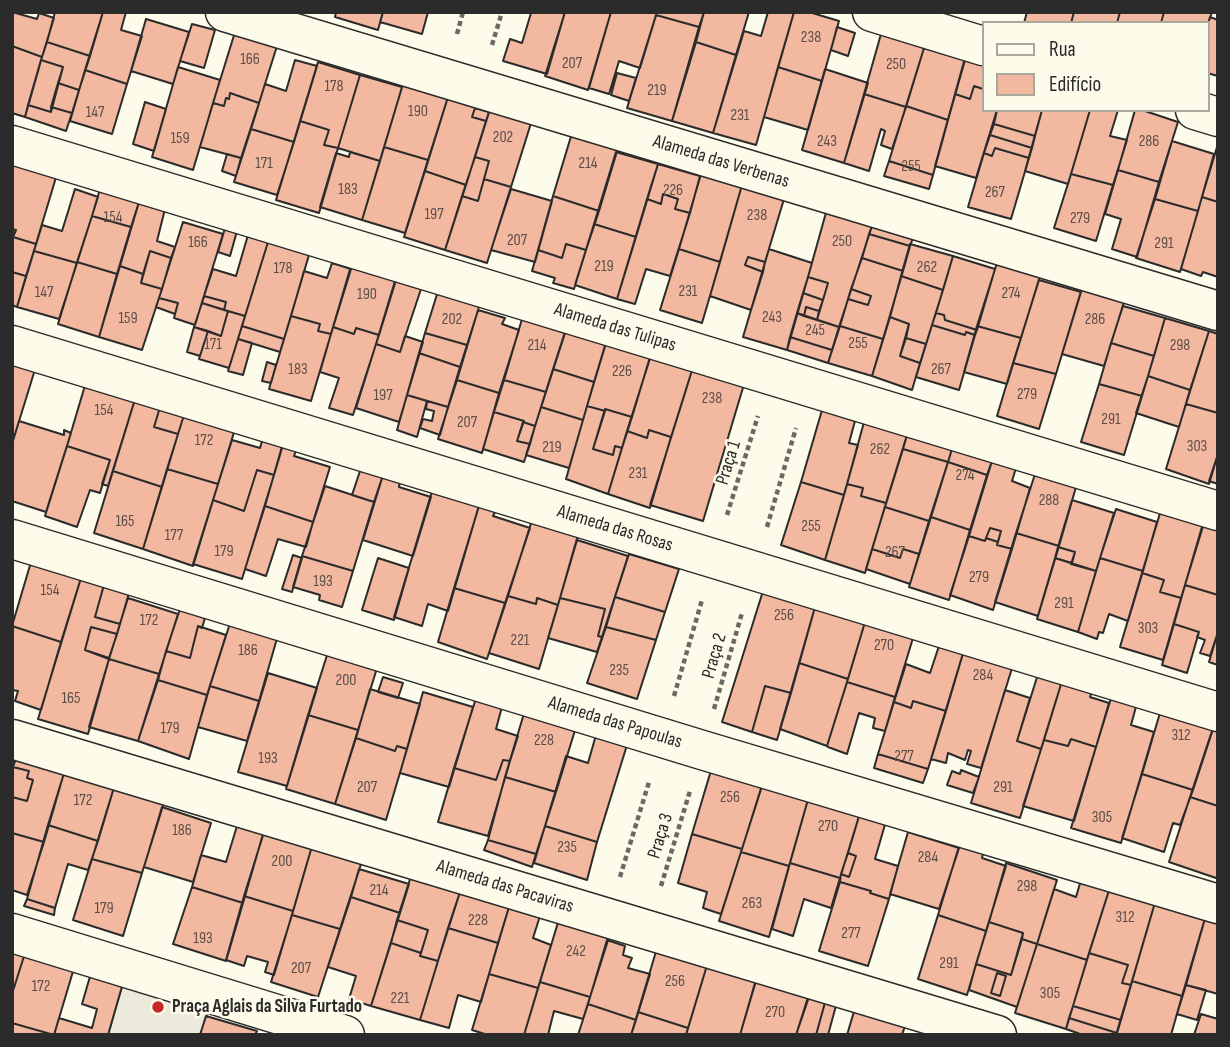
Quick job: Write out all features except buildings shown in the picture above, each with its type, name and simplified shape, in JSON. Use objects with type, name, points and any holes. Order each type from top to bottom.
[{"type":"street","name":"Alameda das Verbenas","points":[[225,12],[1218,311]]},
{"type":"street","points":[[872,12],[982,46]]},
{"type":"street","name":"Alameda das Tulipas","points":[[12,145],[1218,511]]},
{"type":"street","name":"Alameda das Rosas","points":[[12,345],[1218,712]]},
{"type":"street","name":"Alameda das Papoulas","points":[[12,539],[1218,904]]},
{"type":"street","name":"Alameda das Pacaviras","points":[[12,739],[997,1035]]},
{"type":"street","points":[[12,933],[345,1035]]},
{"type":"path","name":"Praça 1","points":[[714,559],[770,375]]},
{"type":"path","points":[[754,570],[808,387]]},
{"type":"path","name":"Praça 2","points":[[663,737],[714,559]]},
{"type":"path","name":"Praça 2","points":[[702,750],[754,570]]},
{"type":"path","name":"Praça 3","points":[[608,918],[663,737]]},
{"type":"path","name":"Praça 3","points":[[647,931],[702,750]]},
{"type":"shaded area","name":"Praça Aglais da Silva Furtado","points":[[123,983],[209,1009],[200,1035],[108,1035]]},
{"type":"place","name":"Praça Aglais da Silva Furtado","points":[[158,1007]]}]
